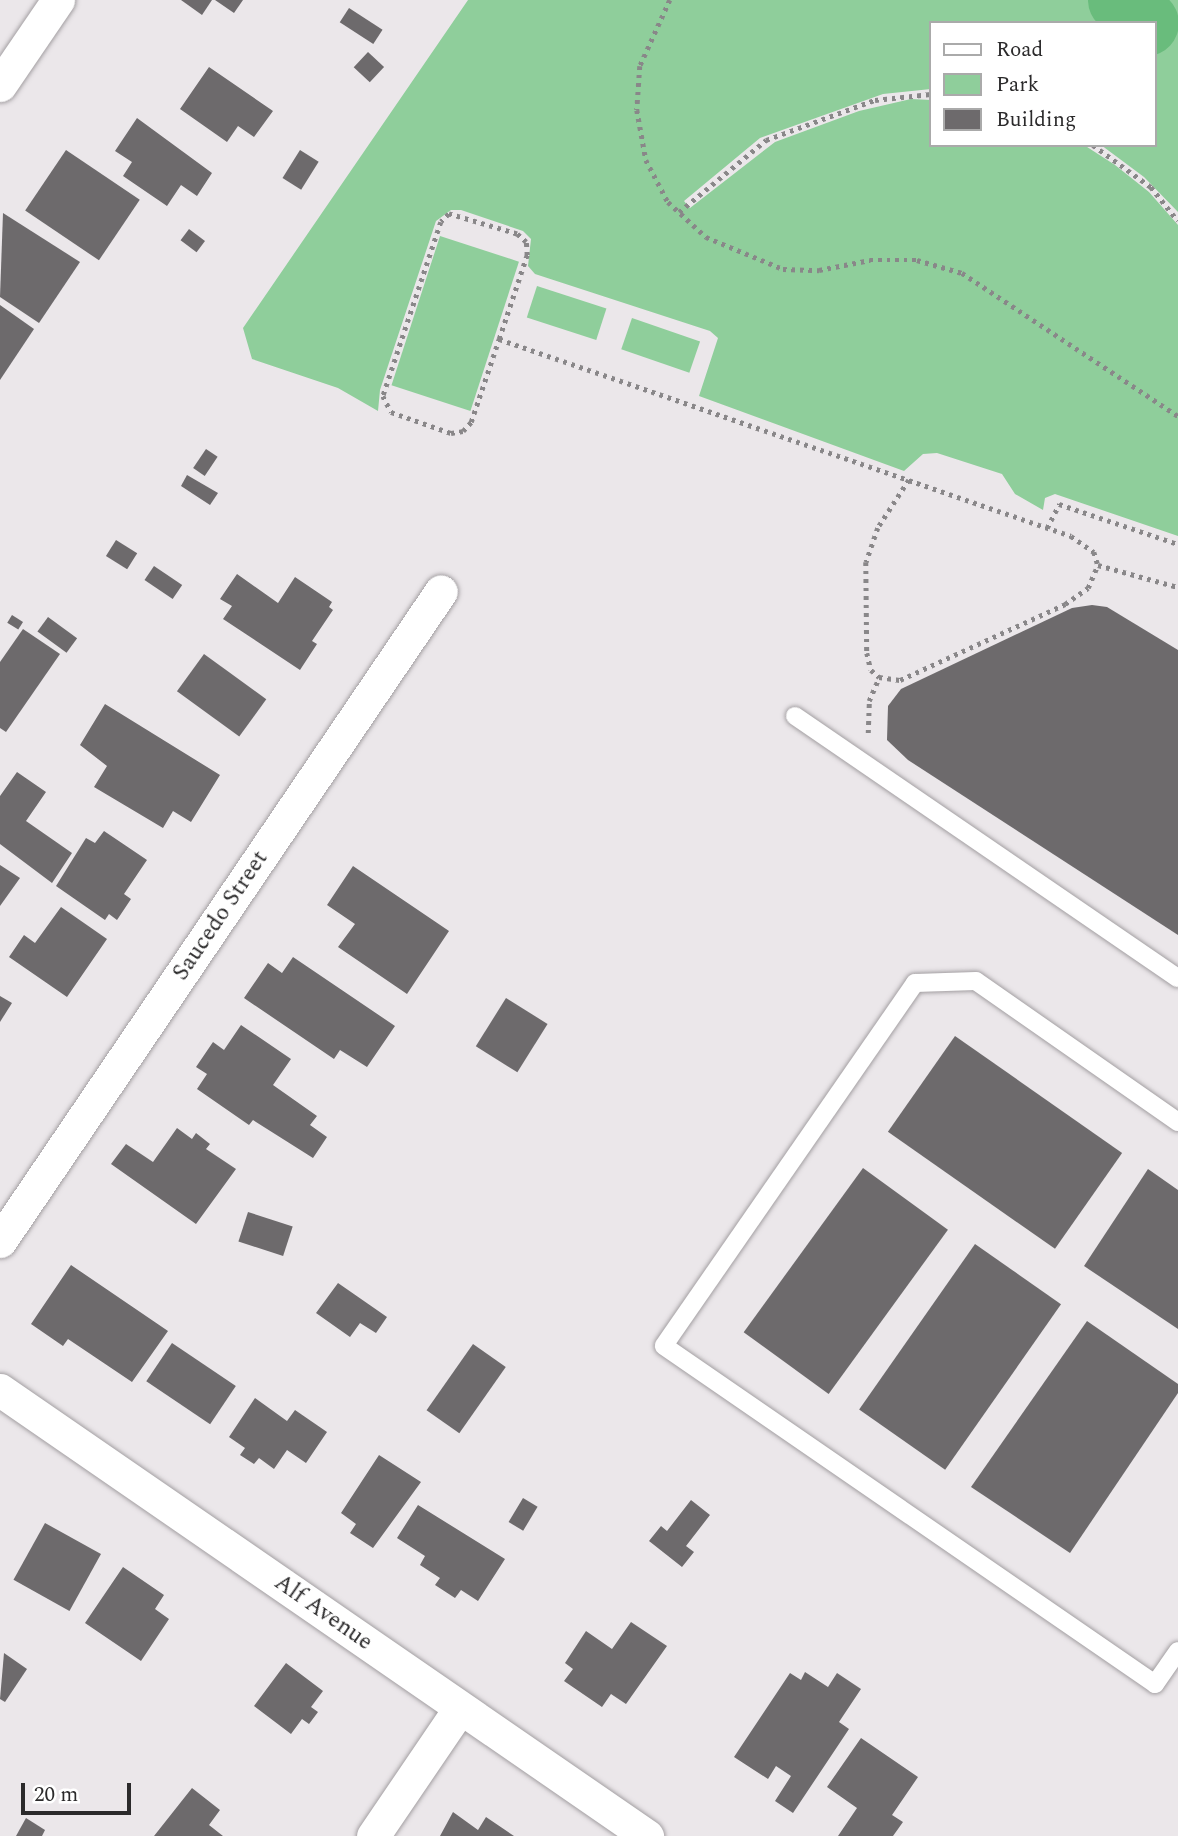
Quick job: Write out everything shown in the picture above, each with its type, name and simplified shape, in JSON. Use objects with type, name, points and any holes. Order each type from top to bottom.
[{"type":"street","points":[[0,85],[58,0]]},
{"type":"street","name":"Saucedo Street","points":[[0,1241],[441,590]]},
{"type":"street","name":"Alf Avenue","points":[[0,1390],[647,1836]]},
{"type":"street","points":[[373,1836],[460,1708]]},
{"type":"lane","points":[[795,716],[1178,978]]},
{"type":"lane","points":[[1178,1122],[976,981],[915,983],[664,1346],[1155,1684],[1178,1651]]},
{"type":"path","points":[[670,0],[639,66],[637,110],[646,160],[678,212],[706,237],[783,269],[819,271],[870,260],[917,260],[962,273],[1178,416]]},
{"type":"path","points":[[678,212],[766,140],[875,100],[930,94]]},
{"type":"path","points":[[1096,147],[1151,187],[1178,221]]},
{"type":"path","points":[[449,214],[517,234],[526,242],[527,255],[502,339],[471,422],[463,431],[451,433],[387,409],[383,396],[440,222],[449,214]]},
{"type":"path","points":[[502,339],[1047,528],[1086,544],[1098,565],[1178,587]]},
{"type":"path","points":[[909,480],[878,528],[866,562],[867,653],[871,670],[879,677],[900,680],[1065,604],[1088,588],[1098,565]]},
{"type":"path","points":[[1047,528],[1051,512],[1059,504],[1178,544]]},
{"type":"path","points":[[879,677],[866,720],[879,773]]},
{"type":"green space","points":[[468,0],[1178,0],[1178,212],[1144,177],[1104,147],[1157,147],[1157,21],[930,21],[930,89],[883,94],[760,138],[684,201],[690,208],[775,142],[859,111],[911,99],[930,100],[930,147],[1087,147],[1115,165],[1149,192],[1178,225],[1178,536],[1055,494],[1045,498],[1043,510],[1015,494],[1002,474],[937,453],[923,454],[904,471],[699,396],[718,338],[710,331],[535,274],[528,266],[531,239],[523,231],[461,210],[451,210],[436,221],[380,390],[378,411],[338,388],[252,359],[243,328]]},
{"type":"green space","points":[[440,236],[519,262],[470,411],[391,385]]},
{"type":"green space","points":[[537,286],[606,309],[596,340],[527,317]]},
{"type":"green space","points":[[632,318],[700,341],[689,373],[621,349]]},
{"type":"building","points":[[181,0],[212,0],[202,15]]},
{"type":"building","points":[[215,0],[243,0],[234,13]]},
{"type":"building","points":[[349,8],[383,30],[373,44],[340,22]]},
{"type":"building","points":[[368,52],[384,67],[370,82],[354,67]]},
{"type":"building","points":[[209,67],[273,111],[254,137],[238,126],[227,142],[180,109]]},
{"type":"building","points":[[137,118],[212,173],[197,196],[181,185],[167,206],[123,176],[132,162],[115,151]]},
{"type":"building","points":[[66,150],[140,200],[99,260],[25,211]]},
{"type":"building","points":[[300,150],[319,162],[301,190],[283,178]]},
{"type":"building","points":[[3,213],[80,262],[39,323],[0,297]]},
{"type":"building","points":[[189,229],[205,241],[197,252],[181,240]]},
{"type":"building","points":[[0,305],[34,329],[0,380]]},
{"type":"building","points":[[206,449],[218,457],[205,476],[193,468]]},
{"type":"building","points":[[187,475],[218,493],[210,505],[181,486]]},
{"type":"building","points":[[116,540],[137,553],[127,569],[106,556]]},
{"type":"building","points":[[154,566],[182,585],[173,599],[144,580]]},
{"type":"building","points":[[237,574],[278,603],[295,577],[332,602],[329,607],[333,610],[312,641],[317,644],[300,670],[223,619],[232,606],[220,599]]},
{"type":"building","points":[[1092,605],[1107,607],[1178,650],[1178,935],[908,760],[887,740],[888,706],[901,689],[1072,608]]},
{"type":"building","points":[[12,615],[23,622],[18,630],[7,623]]},
{"type":"building","points":[[48,617],[77,638],[67,653],[37,632]]},
{"type":"building","points":[[23,629],[60,654],[6,732],[0,728],[0,662]]},
{"type":"building","points":[[204,654],[266,699],[239,736],[177,691]]},
{"type":"building","points":[[105,704],[220,775],[191,822],[173,811],[163,828],[94,787],[107,766],[80,745]]},
{"type":"building","points":[[17,772],[46,792],[26,821],[72,853],[52,883],[0,844],[0,796]]},
{"type":"building","points":[[104,831],[147,860],[124,894],[131,899],[117,920],[109,914],[105,920],[56,886],[86,838],[95,843]]},
{"type":"building","points":[[0,865],[20,878],[0,906]]},
{"type":"building","points":[[353,866],[449,931],[407,994],[338,947],[355,924],[327,905]]},
{"type":"building","points":[[61,907],[107,939],[67,997],[9,957],[24,935],[35,943]]},
{"type":"building","points":[[293,957],[395,1026],[367,1067],[340,1050],[334,1059],[244,998],[268,963],[282,973]]},
{"type":"building","points":[[0,996],[12,1003],[0,1022]]},
{"type":"building","points":[[506,998],[548,1024],[517,1072],[476,1046]]},
{"type":"building","points":[[241,1025],[291,1059],[273,1085],[317,1116],[310,1125],[327,1137],[313,1158],[253,1120],[249,1125],[197,1089],[207,1074],[196,1067],[213,1042],[224,1050]]},
{"type":"building","points":[[955,1036],[1122,1153],[1055,1249],[888,1132]]},
{"type":"building","points":[[177,1128],[192,1139],[196,1133],[210,1144],[206,1149],[236,1169],[196,1224],[111,1164],[126,1144],[153,1162]]},
{"type":"building","points":[[863,1168],[948,1230],[829,1394],[744,1332]]},
{"type":"building","points":[[1148,1169],[1178,1190],[1178,1329],[1084,1266]]},
{"type":"building","points":[[248,1212],[293,1227],[283,1256],[238,1241]]},
{"type":"building","points":[[975,1244],[1061,1304],[945,1470],[859,1409]]},
{"type":"building","points":[[71,1265],[168,1331],[132,1382],[68,1339],[63,1346],[31,1324]]},
{"type":"building","points":[[338,1283],[387,1317],[376,1333],[360,1323],[350,1337],[316,1313]]},
{"type":"building","points":[[1087,1321],[1178,1384],[1178,1393],[1070,1553],[971,1487]]},
{"type":"building","points":[[172,1343],[236,1386],[210,1424],[146,1381]]},
{"type":"building","points":[[473,1344],[506,1367],[459,1433],[427,1410]]},
{"type":"building","points":[[255,1398],[287,1421],[295,1410],[327,1432],[306,1463],[287,1450],[274,1469],[259,1458],[254,1464],[240,1455],[245,1448],[229,1437]]},
{"type":"building","points":[[379,1455],[421,1482],[373,1548],[350,1533],[356,1524],[341,1513]]},
{"type":"building","points":[[523,1498],[538,1507],[523,1531],[509,1522]]},
{"type":"building","points":[[691,1500],[710,1515],[686,1546],[694,1552],[682,1567],[649,1541],[661,1526],[667,1531]]},
{"type":"building","points":[[418,1505],[505,1559],[478,1601],[461,1590],[455,1598],[435,1585],[440,1578],[420,1565],[425,1556],[397,1538]]},
{"type":"building","points":[[45,1523],[101,1554],[69,1611],[13,1580]]},
{"type":"building","points":[[123,1567],[164,1595],[155,1609],[169,1619],[141,1661],[85,1623]]},
{"type":"building","points":[[631,1622],[667,1646],[626,1704],[611,1694],[602,1707],[564,1681],[573,1669],[565,1663],[586,1631],[612,1649]]},
{"type":"building","points":[[4,1653],[27,1669],[5,1702],[0,1699]]},
{"type":"building","points":[[286,1663],[323,1691],[311,1707],[318,1712],[309,1724],[302,1719],[291,1734],[254,1706]]},
{"type":"building","points":[[805,1672],[828,1687],[837,1673],[861,1689],[839,1722],[849,1729],[793,1813],[775,1801],[791,1776],[776,1766],[768,1779],[734,1757],[790,1673],[801,1680]]},
{"type":"building","points":[[861,1738],[918,1777],[892,1815],[903,1822],[893,1836],[838,1836],[857,1808],[827,1787]]},
{"type":"building","points":[[192,1788],[220,1810],[209,1825],[223,1836],[154,1836]]},
{"type":"building","points":[[453,1812],[478,1830],[486,1817],[514,1836],[440,1836]]},
{"type":"building","points":[[26,1818],[45,1830],[42,1836],[16,1836]]},
{"type":"waterway","points":[[1121,0],[1144,21]]}]
